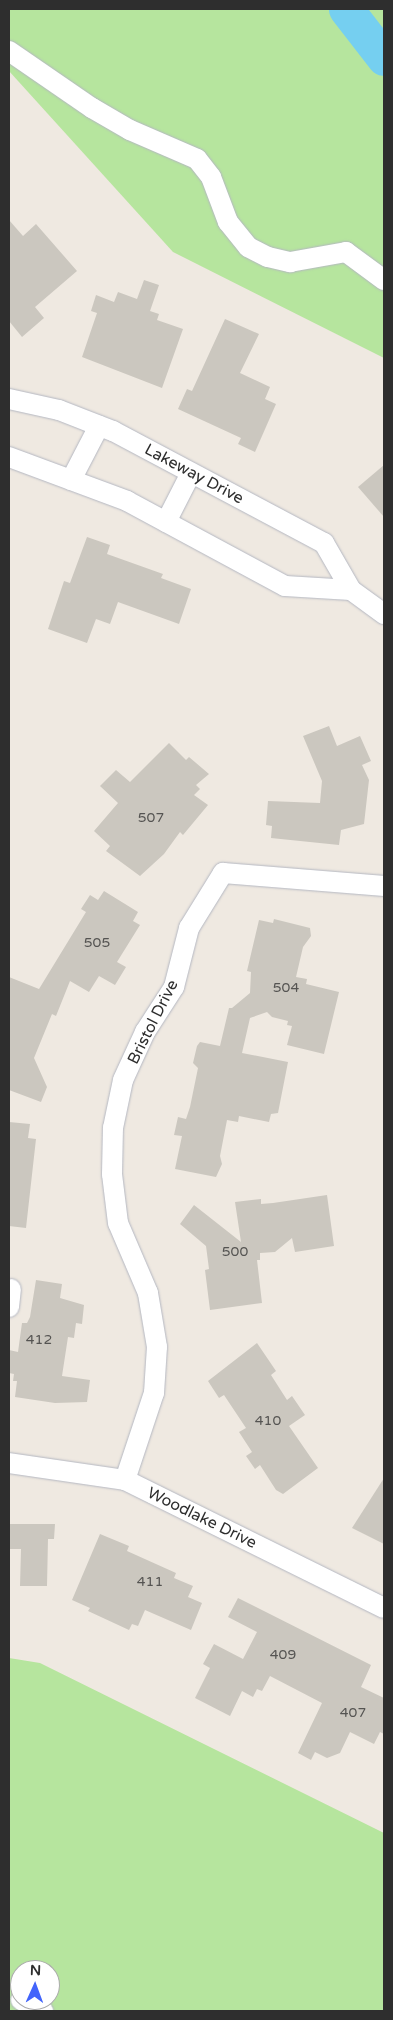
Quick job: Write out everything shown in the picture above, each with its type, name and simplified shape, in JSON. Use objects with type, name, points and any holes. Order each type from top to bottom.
[{"type":"street","points":[[9,50],[114,121],[197,159],[211,177],[231,227],[253,250],[290,262],[346,252],[384,280]]},
{"type":"street","name":"Lakeway Drive","points":[[9,399],[59,410],[99,426],[324,543],[351,590],[384,614]]},
{"type":"street","points":[[71,480],[99,426]]},
{"type":"street","points":[[9,457],[126,501],[285,586],[351,590]]},
{"type":"street","points":[[166,522],[191,473]]},
{"type":"street","name":"Bristol Drive","points":[[125,1480],[154,1393],[157,1347],[148,1293],[118,1223],[112,1174],[113,1128],[123,1080],[145,1032],[174,987],[189,928],[223,873],[384,886]]},
{"type":"street","name":"Woodlake Drive","points":[[9,1463],[125,1480],[384,1608]]},
{"type":"green space","points":[[9,9],[384,9],[384,358],[173,252],[9,71]]},
{"type":"green space","points":[[9,1658],[40,1663],[384,1833],[384,2011],[9,2011]]},
{"type":"building","points":[[9,220],[23,236],[36,224],[77,271],[35,307],[44,318],[22,337],[9,321]]},
{"type":"building","points":[[144,280],[159,285],[150,311],[159,314],[157,320],[183,329],[162,388],[82,357],[97,313],[91,311],[96,295],[114,302],[118,292],[137,299]]},
{"type":"building","points":[[225,319],[259,334],[240,373],[270,387],[265,399],[276,404],[255,452],[238,444],[241,438],[178,409],[187,389],[192,391]]},
{"type":"building","points":[[384,465],[384,517],[358,487]]},
{"type":"building","points":[[87,537],[110,545],[107,554],[163,574],[161,578],[191,589],[179,624],[118,602],[110,624],[96,619],[87,643],[48,629],[64,581],[70,583]]},
{"type":"building","points":[[329,726],[337,746],[360,736],[371,761],[362,765],[369,780],[364,824],[341,830],[339,845],[271,838],[272,826],[266,825],[268,801],[320,803],[322,781],[303,736]]},
{"type":"building","points":[[169,743],[186,760],[189,757],[209,774],[196,785],[200,789],[194,795],[208,805],[183,835],[180,832],[164,854],[140,876],[106,851],[110,846],[94,831],[118,803],[100,786],[116,770],[130,782]]},
{"type":"building","points":[[104,891],[138,912],[133,921],[140,925],[117,962],[126,967],[115,985],[99,976],[89,992],[70,981],[56,1016],[52,1014],[34,1058],[47,1087],[41,1102],[9,1090],[9,977],[39,989],[86,912],[81,909],[90,895],[98,900]]},
{"type":"building","points":[[274,919],[310,928],[311,936],[303,947],[296,977],[307,979],[306,984],[339,992],[324,1054],[287,1045],[292,1026],[287,1025],[288,1021],[272,1017],[267,1012],[250,1018],[242,1053],[288,1062],[278,1113],[271,1114],[269,1122],[239,1116],[238,1122],[227,1120],[220,1156],[222,1164],[216,1177],[175,1169],[182,1136],[174,1135],[178,1117],[186,1119],[190,1107],[198,1068],[193,1063],[197,1046],[200,1042],[220,1046],[229,1008],[232,1008],[250,993],[251,972],[247,971],[259,920],[273,923]]},
{"type":"building","points":[[9,1122],[30,1124],[28,1138],[36,1139],[26,1228],[9,1226]]},
{"type":"building","points":[[327,1195],[334,1246],[295,1252],[292,1238],[275,1252],[260,1253],[260,1260],[257,1260],[262,1303],[210,1310],[205,1270],[209,1269],[206,1246],[180,1224],[194,1205],[241,1242],[235,1202],[261,1199],[261,1204]]},
{"type":"building","points":[[36,1280],[62,1284],[60,1298],[84,1305],[82,1324],[76,1323],[74,1338],[68,1337],[62,1376],[90,1380],[87,1402],[55,1403],[15,1397],[17,1381],[13,1381],[14,1374],[9,1373],[9,1350],[18,1352],[22,1323],[27,1323],[30,1317]]},
{"type":"building","points":[[257,1343],[276,1371],[271,1375],[287,1400],[292,1396],[305,1415],[289,1426],[318,1468],[283,1494],[276,1490],[260,1465],[255,1469],[246,1456],[252,1452],[239,1432],[246,1428],[224,1395],[219,1398],[208,1381]]},
{"type":"building","points":[[384,1478],[384,1544],[352,1528]]},
{"type":"building","points":[[9,1524],[55,1524],[54,1539],[48,1539],[47,1586],[20,1586],[21,1549],[9,1549]]},
{"type":"building","points":[[100,1534],[129,1546],[127,1551],[176,1573],[174,1578],[193,1586],[188,1597],[202,1603],[191,1630],[145,1610],[138,1626],[132,1624],[129,1630],[88,1611],[90,1608],[72,1600]]},
{"type":"building","points":[[238,1598],[371,1665],[361,1687],[384,1698],[384,1734],[380,1732],[374,1744],[350,1732],[340,1753],[327,1758],[315,1752],[311,1760],[298,1753],[322,1703],[270,1676],[262,1691],[257,1689],[253,1697],[242,1691],[230,1716],[195,1698],[210,1668],[203,1664],[214,1644],[243,1659],[257,1632],[228,1617]]},
{"type":"waterway","points":[[346,9],[384,58]]}]
